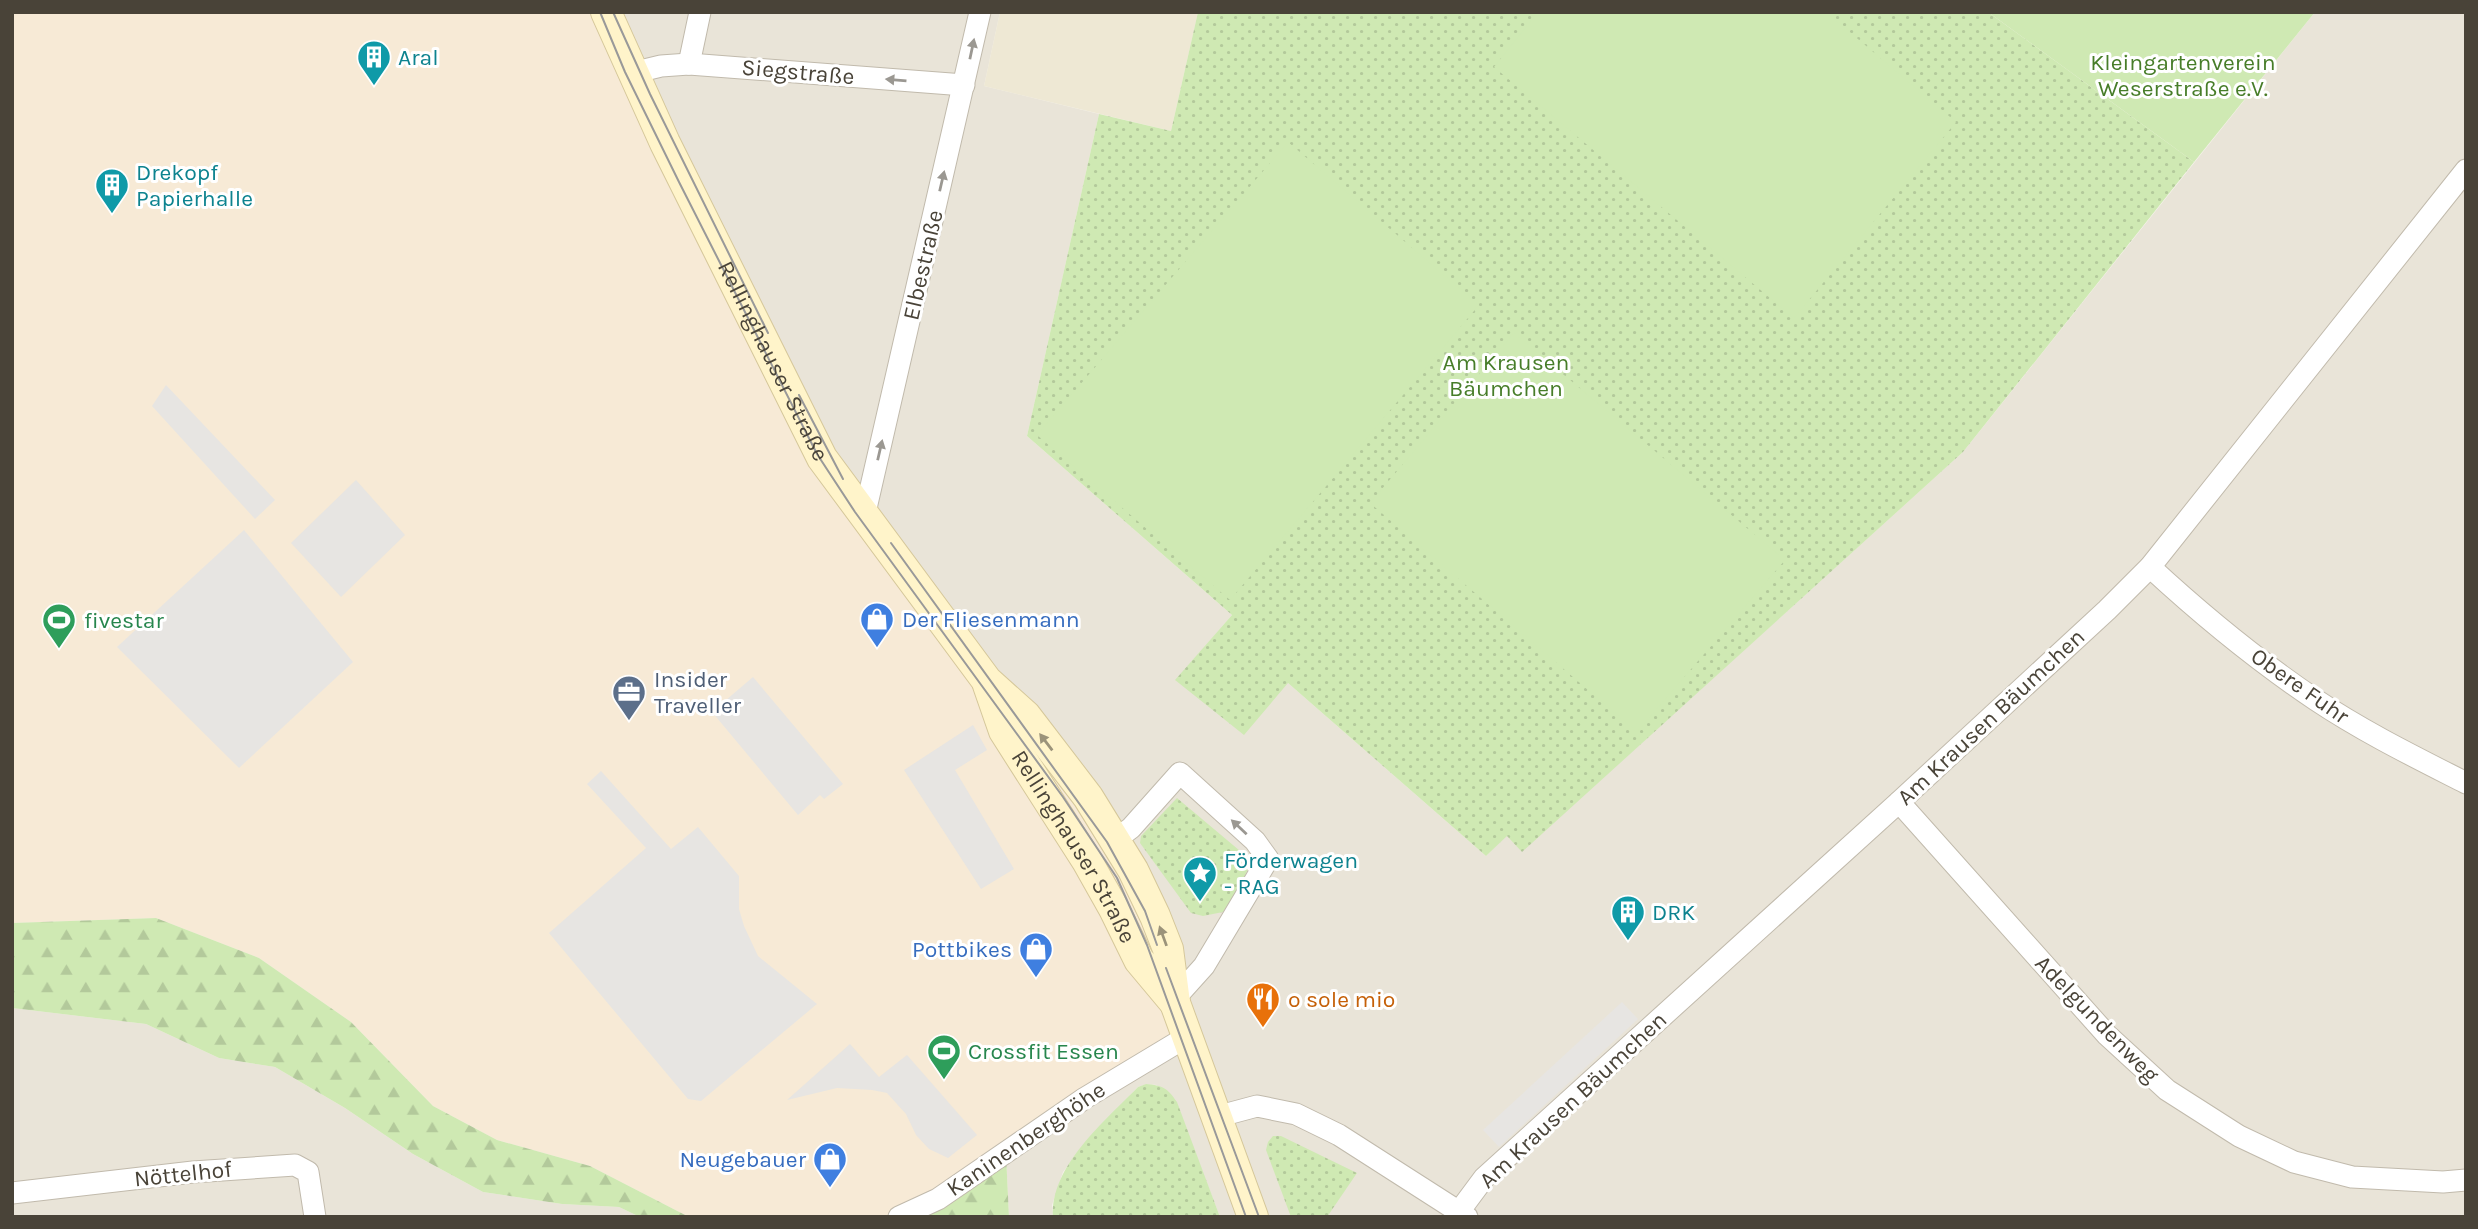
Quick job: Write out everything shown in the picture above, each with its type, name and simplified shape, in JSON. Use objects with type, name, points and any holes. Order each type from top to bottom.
[{"type":"main road","name":"Rellinghauser Straße","points":[[606,12],[632,73],[822,458],[987,681],[1026,716],[1088,797],[1145,894],[1167,949],[1175,1003],[1253,1217]]},
{"type":"main road","name":"Rellinghauser Straße","points":[[987,681],[1004,730],[1087,861],[1139,960],[1175,1003]]},
{"type":"street","points":[[689,64],[700,12]]},
{"type":"street","name":"Elbestraße","points":[[864,517],[980,12]]},
{"type":"street","name":"Siegstraße","points":[[632,73],[661,66],[689,64],[964,85]]},
{"type":"street","name":"Am Krausen Bäumchen","points":[[1460,1215],[1485,1178],[1899,802],[2150,567],[2466,170]]},
{"type":"street","name":"Obere Fuhr","points":[[2150,567],[2234,639],[2315,699],[2395,748],[2466,782]]},
{"type":"street","name":"Rellinghauser Straße","points":[[1115,840],[1131,828],[1180,773],[1255,841],[1268,859],[1204,966],[1177,996],[1175,1003]]},
{"type":"street","name":"Adelgundenweg","points":[[1899,802],[2107,1035],[2166,1090],[2239,1136],[2294,1162],[2352,1177],[2443,1182],[2466,1180]]},
{"type":"street","name":"Kaninenberghöhe","points":[[899,1217],[937,1199],[1096,1091],[1188,1036]]},
{"type":"street","points":[[1216,1117],[1257,1106],[1296,1114],[1339,1135],[1460,1215]]},
{"type":"street","name":"Nöttelhof","points":[[12,1193],[193,1172],[295,1165],[308,1172],[315,1217]]},
{"type":"shaded area","points":[[12,12],[603,12],[821,459],[1077,802],[1136,909],[1185,1036],[887,1217],[689,1217],[590,1166],[497,1140],[433,1106],[351,1022],[259,958],[156,918],[12,923]]},
{"type":"shaded area","points":[[621,12],[1000,12],[984,86],[1099,114],[1027,436],[1232,615],[1176,680],[1288,683],[1486,856],[1507,835],[1522,851],[1963,452],[2315,12],[2466,12],[2466,1217],[1220,1217],[1201,1168],[1157,1085],[1147,1084],[1138,1087],[1094,1133],[1063,1172],[1052,1205],[1053,1217],[1009,1217],[1006,1154],[1176,1002],[1136,909],[1103,847],[835,460]]},
{"type":"shaded area","points":[[1000,12],[1198,12],[1171,131],[984,86]]},
{"type":"shaded area","points":[[166,385],[275,500],[255,519],[152,406]]},
{"type":"shaded area","points":[[356,480],[405,535],[341,597],[291,543]]},
{"type":"shaded area","points":[[244,530],[353,662],[239,768],[117,647]]},
{"type":"shaded area","points":[[753,677],[843,784],[824,799],[820,795],[798,815],[712,712]]},
{"type":"shaded area","points":[[973,725],[987,750],[955,770],[1014,869],[981,889],[904,770]]},
{"type":"shaded area","points":[[601,771],[671,849],[698,827],[739,876],[739,909],[758,956],[817,1004],[701,1101],[688,1099],[549,933],[646,848],[587,784]]},
{"type":"shaded area","points":[[1622,1002],[1638,1019],[1499,1147],[1483,1130]]},
{"type":"shaded area","points":[[12,1008],[146,1024],[219,1058],[275,1067],[345,1108],[413,1154],[483,1192],[562,1204],[619,1207],[640,1217],[12,1217]]},
{"type":"shaded area","points":[[850,1044],[879,1077],[907,1055],[977,1135],[948,1158],[929,1149],[916,1135],[906,1114],[887,1093],[837,1088],[787,1100]]},
{"type":"green space","name":"Am Krausen Bäumchen","points":[[1198,12],[1988,12],[2194,162],[1963,452],[1522,852],[1507,836],[1486,856],[1288,683],[1244,735],[1175,680],[1232,615],[1027,436],[1099,114],[1171,131]]},
{"type":"green space","points":[[1538,12],[1826,12],[1956,122],[1794,318],[1494,67]]},
{"type":"green space","name":"Kleingartenverein Weserstraße e.V.","points":[[1988,12],[2315,12],[2194,162]]},
{"type":"green space","points":[[1288,142],[1479,305],[1230,600],[1037,435]]},
{"type":"green space","points":[[1514,333],[1785,560],[1637,732],[1370,503]]},
{"type":"green space","points":[[1177,798],[1252,861],[1237,892],[1223,912],[1203,916],[1191,913],[1140,843],[1141,836]]},
{"type":"green space","points":[[156,918],[259,958],[351,1022],[433,1106],[497,1140],[590,1166],[689,1217],[640,1217],[619,1207],[562,1204],[483,1192],[413,1154],[345,1108],[275,1067],[219,1058],[146,1024],[12,1008],[12,923]]},
{"type":"green space","points":[[1146,1084],[1164,1088],[1177,1102],[1220,1217],[1053,1217],[1054,1198],[1070,1162],[1110,1114],[1138,1087]]},
{"type":"green space","points":[[1273,1136],[1281,1136],[1357,1173],[1327,1217],[1291,1217],[1266,1150]]},
{"type":"green space","points":[[1006,1154],[1009,1217],[913,1217]]},
{"type":"tram line","points":[[600,12],[625,72],[679,182],[817,454],[855,512],[1063,797],[1117,878],[1147,945],[1246,1217]]},
{"type":"tram line","points":[[613,12],[650,94],[768,333]]},
{"type":"tram line","points":[[799,395],[843,479]]},
{"type":"tram line","points":[[891,543],[1107,842],[1145,911],[1157,945]]},
{"type":"tram line","points":[[1166,968],[1259,1217]]},
{"type":"place","name":"Aral","points":[[374,87]]},
{"type":"place","name":"Drekopf Papierhalle","points":[[112,215]]},
{"type":"place","name":"Der Fliesenmann","points":[[877,649]]},
{"type":"place","name":"fivestar","points":[[59,650]]},
{"type":"place","name":"Insider Traveller","points":[[629,722]]},
{"type":"place","name":"Förderwagen - RAG","points":[[1200,903]]},
{"type":"place","name":"DRK","points":[[1628,942]]},
{"type":"place","name":"Pottbikes","points":[[1036,979]]},
{"type":"place","name":"o sole mio","points":[[1263,1029]]},
{"type":"place","name":"Crossfit Essen","points":[[944,1081]]},
{"type":"place","name":"Neugebauer","points":[[830,1189]]}]
